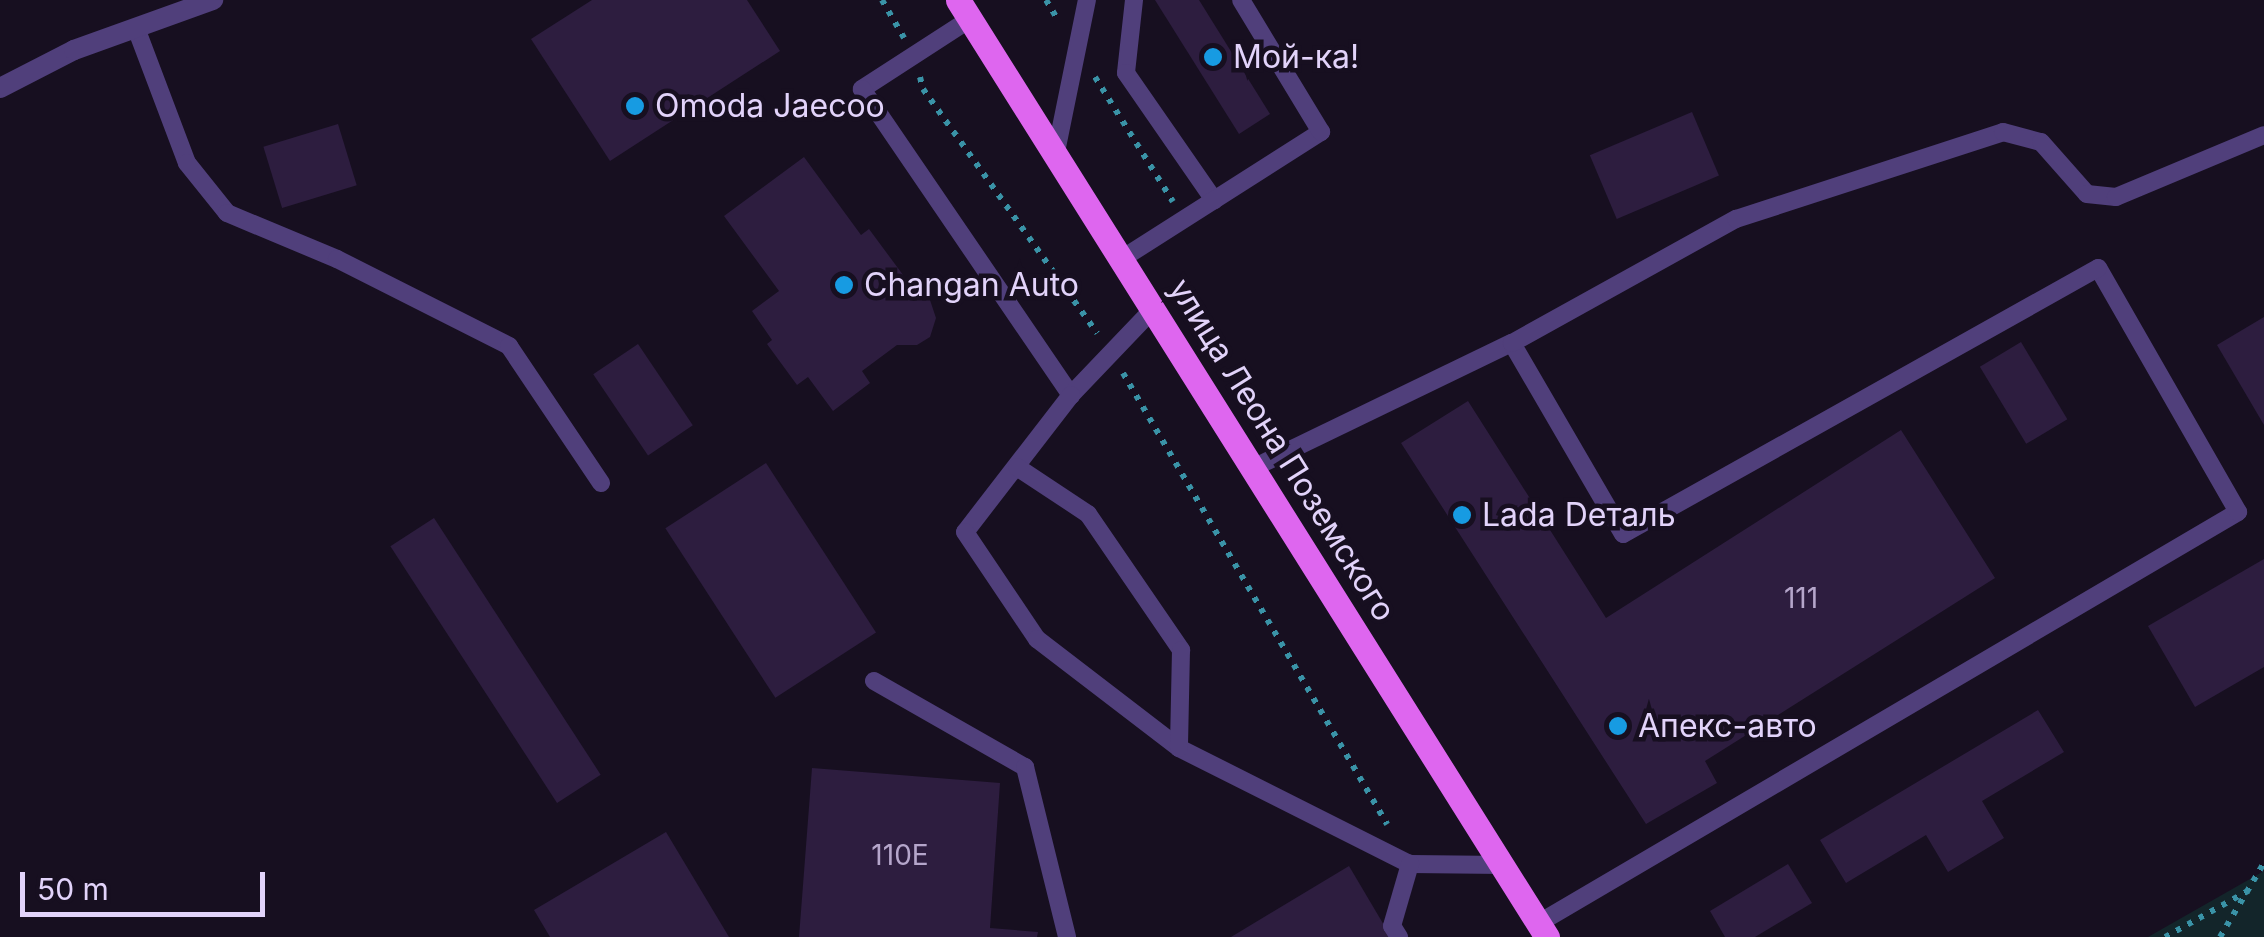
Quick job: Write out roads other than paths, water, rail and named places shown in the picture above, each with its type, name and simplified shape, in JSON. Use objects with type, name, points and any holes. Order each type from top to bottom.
[{"type":"main road","name":"улица Леона Поземского","points":[[964,10],[1543,930]]},
{"type":"street","points":[[0,88],[74,50],[213,0]]},
{"type":"lane","points":[[1056,152],[1087,0]]},
{"type":"lane","points":[[1134,0],[1126,73],[1214,200]]},
{"type":"lane","points":[[1123,258],[1321,132],[1241,0]]},
{"type":"lane","points":[[964,10],[914,55],[862,89],[1071,394]]},
{"type":"lane","points":[[136,28],[187,163],[227,214],[337,259],[509,346],[601,484]]},
{"type":"lane","points":[[1254,467],[1512,343],[1736,218],[2003,132],[2041,142],[2087,194],[2116,196],[2264,135]]},
{"type":"lane","points":[[1512,343],[1623,534],[2098,268],[2238,512],[1543,930]]},
{"type":"lane","points":[[1154,307],[1071,394],[965,532],[1036,639],[1179,748],[1410,864],[1504,865]]},
{"type":"lane","points":[[1018,467],[1088,514],[1181,650],[1179,748]]},
{"type":"lane","points":[[874,681],[1025,768],[1067,937]]},
{"type":"lane","points":[[1398,937],[1392,926],[1410,864]]},
{"type":"place","name":"Мой-ка!","points":[[1213,57]]},
{"type":"place","name":"Omoda Jaecoo","points":[[635,106]]},
{"type":"place","name":"Changan Auto","points":[[844,285]]},
{"type":"place","name":"Lada Dеталь","points":[[1462,515]]},
{"type":"place","name":"Апекс-авто","points":[[1618,726]]}]
